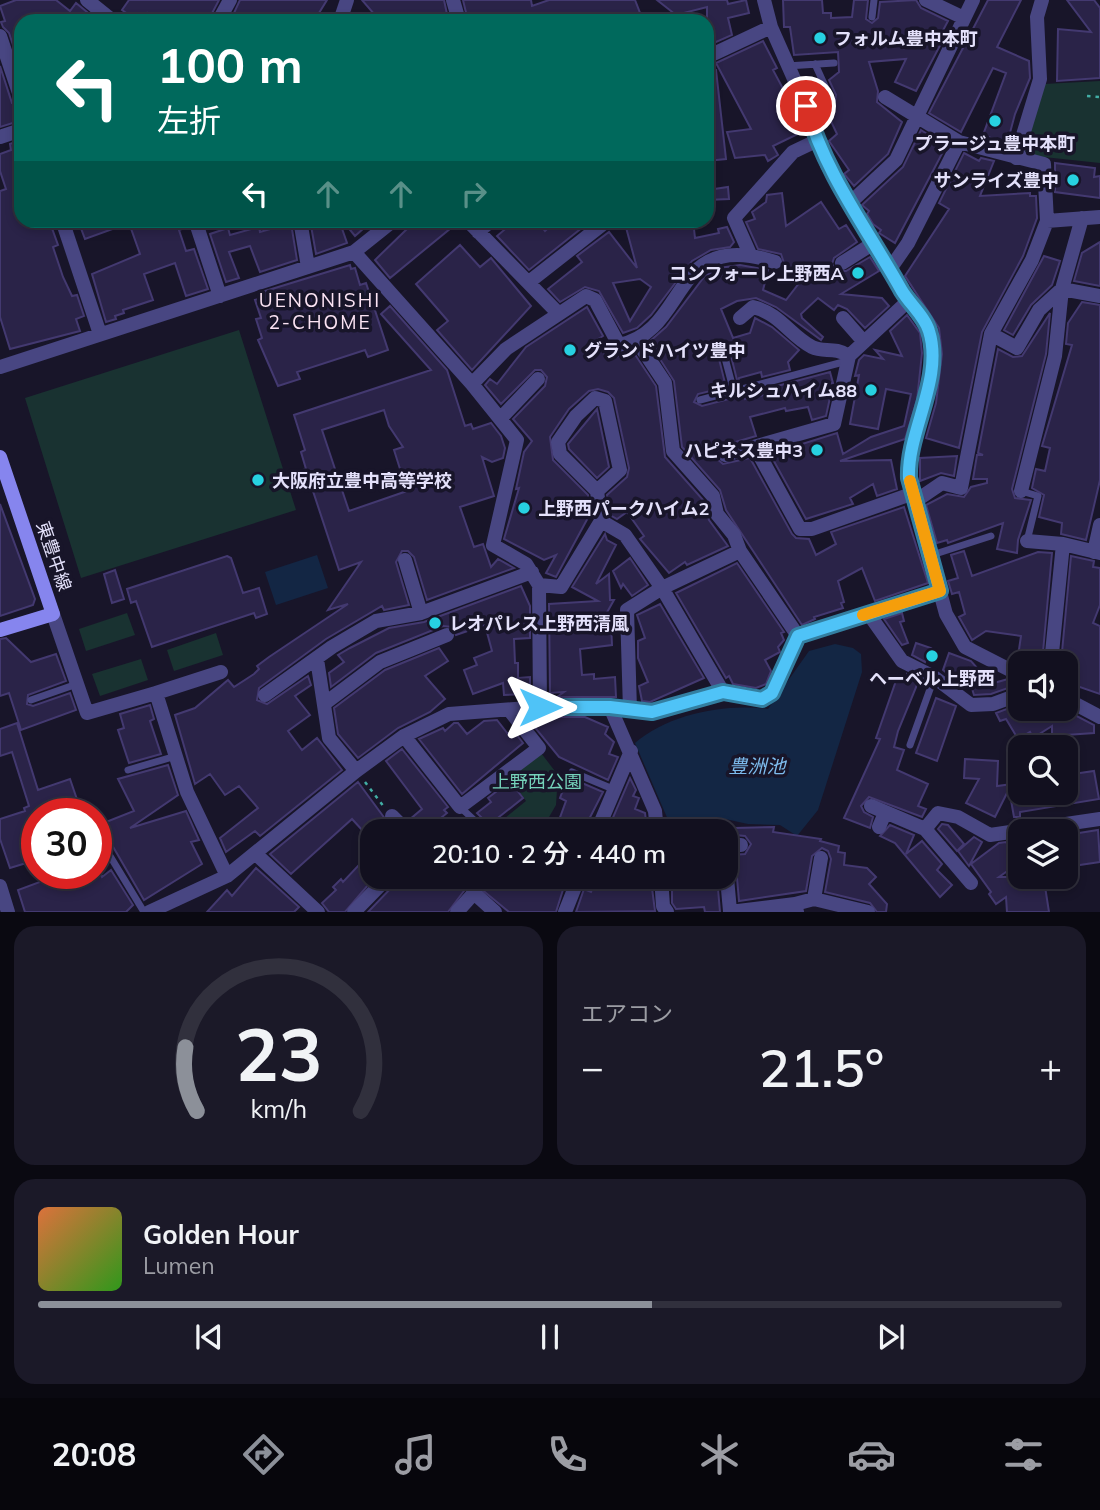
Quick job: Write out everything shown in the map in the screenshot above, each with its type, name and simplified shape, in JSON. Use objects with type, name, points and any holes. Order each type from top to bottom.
[{"type":"street","points":[[765,0],[771,27],[806,106],[816,141],[908,301],[929,329],[932,353],[926,402],[909,462],[916,496],[946,614],[965,647],[1008,669]]},
{"type":"street","points":[[926,0],[964,18]]},
{"type":"street","points":[[850,203],[896,160],[973,0]]},
{"type":"street","points":[[1016,158],[1040,79],[1042,58],[1037,18],[1042,0]]},
{"type":"street","points":[[714,54],[771,27]]},
{"type":"street","points":[[0,37],[14,78]]},
{"type":"street","points":[[755,447],[800,529],[811,529],[916,496],[942,483],[961,488],[990,334],[1032,260],[1046,221],[1044,164],[959,142],[885,97]]},
{"type":"street","points":[[750,254],[734,218],[793,152],[816,141]]},
{"type":"street","points":[[890,269],[908,243],[959,142]]},
{"type":"street","points":[[1046,221],[1100,217]]},
{"type":"street","points":[[1021,491],[1055,356],[1062,289],[1082,218]]},
{"type":"street","points":[[65,228],[100,334]]},
{"type":"street","points":[[198,228],[220,296]]},
{"type":"street","points":[[301,228],[308,267]]},
{"type":"street","points":[[0,367],[354,251],[384,228]]},
{"type":"street","points":[[474,228],[557,313]]},
{"type":"street","points":[[478,232],[483,228]]},
{"type":"street","points":[[529,282],[598,228]]},
{"type":"street","points":[[842,263],[874,243]]},
{"type":"street","points":[[354,251],[472,384],[517,440],[493,545],[509,553],[536,578],[561,587],[601,521],[597,491],[560,454],[558,442],[576,416],[596,398],[605,401],[609,412],[620,470],[597,491]]},
{"type":"street","points":[[472,384],[506,349],[586,296],[595,300],[619,345],[637,341],[657,325],[691,273],[718,258],[750,254],[775,262]]},
{"type":"street","points":[[990,334],[1017,348],[1039,310],[1062,289]]},
{"type":"street","points":[[1062,289],[1100,296]]},
{"type":"street","points":[[725,455],[834,424],[848,358],[908,301]]},
{"type":"street","points":[[740,318],[753,307],[769,311],[814,348],[837,348],[848,358]]},
{"type":"street","points":[[843,318],[864,342]]},
{"type":"street","points":[[637,341],[666,383],[673,451],[713,496],[717,514],[734,535],[740,551],[798,636]]},
{"type":"street","points":[[500,419],[538,379]]},
{"type":"street","name":"東豊中線","points":[[0,457],[6,494],[53,614],[0,630]]},
{"type":"street","points":[[601,521],[625,535],[662,588],[723,692]]},
{"type":"street","points":[[1027,541],[1063,544],[1097,552],[1100,525]]},
{"type":"street","points":[[1052,651],[1063,544]]},
{"type":"street","points":[[630,710],[627,610],[662,588],[740,551]]},
{"type":"street","points":[[405,560],[421,613]]},
{"type":"street","points":[[265,695],[376,621],[421,613],[536,578]]},
{"type":"street","points":[[536,578],[540,707]]},
{"type":"street","points":[[147,912],[227,876],[257,855],[356,771],[404,736],[449,714],[540,707],[610,707],[652,712],[723,692],[762,699],[772,693],[798,636],[940,591]]},
{"type":"street","points":[[53,614],[87,713],[221,671]]},
{"type":"street","points":[[868,614],[902,661],[934,677],[971,705],[993,704],[1008,698]]},
{"type":"street","points":[[324,704],[380,662],[447,635]]},
{"type":"street","points":[[317,659],[329,738],[356,771]]},
{"type":"street","points":[[156,693],[187,792],[227,876]]},
{"type":"street","points":[[1078,704],[1099,714]]},
{"type":"street","points":[[610,707],[631,751],[656,819]]},
{"type":"street","points":[[404,736],[460,807],[539,748],[510,711]]},
{"type":"street","points":[[602,819],[631,751]]},
{"type":"street","points":[[871,806],[882,820],[925,829],[971,883]]},
{"type":"street","points":[[925,829],[938,813],[958,817],[990,835],[1100,819]]},
{"type":"street","points":[[392,816],[395,819]]},
{"type":"street","points":[[257,855],[318,912]]},
{"type":"street","points":[[814,899],[821,858]]},
{"type":"street","points":[[0,887],[8,912]]},
{"type":"street","points":[[354,912],[376,889]]},
{"type":"street","points":[[565,912],[574,889]]},
{"type":"street","points":[[662,889],[663,906],[667,912]]},
{"type":"street","points":[[728,889],[730,911],[796,908],[814,899],[868,912]]},
{"type":"street","points":[[457,912],[474,893],[495,912]]},
{"type":"lane","points":[[872,17],[874,0]]},
{"type":"lane","points":[[787,66],[834,63]]},
{"type":"lane","points":[[815,64],[830,97]]},
{"type":"lane","points":[[725,358],[734,392]]},
{"type":"lane","points":[[700,400],[848,358]]},
{"type":"lane","points":[[1021,491],[1038,496],[1027,541]]},
{"type":"lane","points":[[932,555],[991,536]]},
{"type":"lane","points":[[910,746],[934,677]]},
{"type":"lane","points":[[31,700],[77,684]]},
{"type":"lane","points":[[128,770],[176,756]]},
{"type":"lane","points":[[572,772],[613,789]]},
{"type":"lane","points":[[460,807],[473,819]]},
{"type":"lane","points":[[112,859],[147,912]]},
{"type":"path","points":[[1087,96],[1100,97]]},
{"type":"path","points":[[356,771],[392,816]]},
{"type":"green space","points":[[1100,81],[1100,163],[1025,155],[1022,151],[1044,84]]},
{"type":"green space","points":[[239,330],[296,510],[81,578],[25,398]]},
{"type":"green space","points":[[127,613],[135,635],[86,651],[79,629]]},
{"type":"green space","points":[[216,633],[223,655],[174,671],[167,650]]},
{"type":"green space","points":[[141,659],[148,680],[100,696],[92,674]]},
{"type":"green space","name":"上野西公園","points":[[541,753],[558,775],[556,805],[548,819],[504,819],[526,801],[509,777]]},
{"type":"water","points":[[317,555],[328,588],[276,605],[265,572]]},
{"type":"water","name":"豊洲池","points":[[835,644],[853,648],[861,654],[862,672],[818,810],[797,836],[780,825],[748,824],[738,822],[738,819],[668,819],[635,743],[664,725],[698,713],[716,709],[768,709],[809,651]]},
{"type":"building","points":[[16,0],[56,0],[70,11],[76,3],[89,14],[14,14],[14,48],[9,33],[1,22],[5,21],[0,6]]},
{"type":"building","points":[[129,0],[219,0],[212,14],[128,14],[122,10]]},
{"type":"building","points":[[240,0],[327,0],[320,14],[233,14]]},
{"type":"building","points":[[362,0],[444,0],[447,14],[374,14]]},
{"type":"building","points":[[463,0],[531,0],[532,6],[549,0],[635,0],[640,14],[466,14]]},
{"type":"building","points":[[657,0],[727,0],[728,4],[746,0],[749,13],[728,18],[732,35],[714,43],[714,14],[707,14],[707,7],[675,14]]},
{"type":"building","points":[[783,0],[822,0],[823,13],[831,13],[831,18],[852,17],[854,0],[868,0],[866,19],[872,23],[878,18],[880,2],[916,0],[921,8],[948,21],[940,36],[944,38],[916,91],[895,82],[906,59],[869,62],[878,91],[877,102],[902,122],[888,154],[854,186],[844,174],[849,170],[829,141],[837,134],[828,115],[821,118],[809,89],[818,85],[826,102],[835,101],[836,95],[829,80],[839,72],[838,52],[794,55],[790,27],[784,27]]},
{"type":"building","points":[[988,0],[1021,0],[997,47],[1029,61],[1030,78],[1015,114],[1007,144],[983,135],[1006,73],[993,68],[961,132],[929,113]]},
{"type":"building","points":[[1067,0],[1094,0],[1100,8],[1100,78],[1057,81],[1058,29],[1091,32]]},
{"type":"building","points":[[763,41],[777,68],[773,70],[788,98],[792,98],[804,131],[773,146],[778,155],[768,161],[765,155],[735,158],[727,132],[751,129],[716,63]]},
{"type":"building","points":[[0,66],[14,104],[14,123],[0,127]]},
{"type":"building","points":[[714,70],[716,70],[726,159],[714,160]]},
{"type":"building","points":[[921,130],[946,146],[895,243],[879,233],[881,230],[873,224],[867,214],[869,211],[862,205],[903,167]]},
{"type":"building","points":[[14,143],[14,228],[52,228],[58,245],[53,247],[63,277],[72,296],[77,295],[84,316],[76,319],[80,331],[10,349],[0,317],[0,191],[6,189],[0,171],[0,154],[11,150],[10,144]]},
{"type":"building","points":[[964,153],[979,161],[981,158],[994,161],[980,196],[1030,193],[1030,196],[1036,196],[1037,218],[1023,256],[982,332],[959,448],[926,438],[936,403],[942,354],[939,328],[905,276],[949,209],[939,203]]},
{"type":"building","name":"サンライズ豊中","points":[[1055,163],[1095,168],[1094,177],[1100,176],[1100,198],[1055,192]]},
{"type":"building","points":[[728,187],[729,199],[714,200],[714,189]]},
{"type":"building","points":[[782,193],[786,226],[821,202],[839,229],[846,225],[857,242],[834,258],[832,264],[837,271],[846,271],[870,257],[879,271],[841,294],[882,298],[889,306],[865,328],[847,309],[838,305],[834,310],[818,298],[801,314],[823,337],[821,340],[776,307],[756,298],[737,301],[721,309],[733,338],[750,333],[755,318],[772,327],[799,350],[788,362],[790,370],[762,377],[761,372],[739,378],[738,384],[731,356],[723,352],[719,359],[726,387],[698,394],[694,402],[702,406],[744,395],[745,399],[768,394],[766,389],[830,372],[833,383],[828,384],[831,393],[826,416],[812,420],[808,407],[786,411],[785,408],[750,417],[756,436],[722,446],[716,452],[716,458],[723,464],[750,458],[792,534],[796,538],[809,539],[816,555],[836,544],[831,532],[904,507],[928,583],[875,601],[862,568],[838,581],[843,608],[814,617],[815,619],[802,625],[726,510],[720,490],[682,447],[674,381],[649,342],[666,327],[704,277],[719,268],[740,265],[768,270],[763,290],[786,300],[803,278],[784,263],[781,254],[758,249],[746,222],[755,219],[752,212],[766,202],[767,195]]},
{"type":"building","points":[[727,227],[734,242],[730,247],[711,250],[692,261],[651,315],[637,328],[623,333],[599,291],[585,287],[560,302],[548,289],[582,262],[577,256],[609,232],[637,268],[626,228],[694,228],[695,238],[719,233],[718,229]],"holes":[[[640,279],[651,287],[630,321],[613,283]]]},
{"type":"building","points":[[81,228],[115,228],[85,239]]},
{"type":"building","points":[[131,228],[184,228],[179,230],[186,251],[194,249],[208,289],[186,296],[175,263],[144,274],[153,300],[123,310],[124,313],[115,316],[116,319],[106,322],[92,274],[140,254]]},
{"type":"building","points":[[228,228],[230,235],[255,228],[259,228],[260,232],[274,228],[292,228],[297,260],[260,272],[250,246],[229,252],[239,278],[226,282],[210,234]]},
{"type":"building","points":[[311,228],[342,228],[347,243],[316,254]]},
{"type":"building","points":[[348,228],[364,228],[355,236]]},
{"type":"building","points":[[408,228],[451,228],[390,278],[375,260]]},
{"type":"building","points":[[506,228],[543,228],[545,231],[548,228],[582,228],[529,270],[497,236]]},
{"type":"building","points":[[1100,242],[1100,286],[1074,281],[1082,253]]},
{"type":"building","points":[[460,245],[480,267],[491,258],[531,306],[472,370],[437,330],[448,321],[416,284]]},
{"type":"building","points":[[1044,256],[1060,261],[1052,285],[1031,305],[1013,335],[1004,330]]},
{"type":"building","points":[[350,265],[351,269],[355,268],[360,285],[366,283],[388,350],[368,357],[365,350],[297,372],[300,379],[278,386],[258,340],[262,338],[256,319],[261,318],[255,300],[264,297],[262,292]]},
{"type":"building","points":[[1082,302],[1100,305],[1100,480],[1086,540],[1061,534],[1062,523],[1039,517],[1044,495],[1032,488],[1036,469],[1045,471],[1050,448],[1042,446],[1072,345],[1066,344],[1068,323]]},
{"type":"building","points":[[390,306],[447,370],[465,426],[471,424],[473,429],[491,423],[501,436],[505,448],[503,458],[492,462],[482,457],[494,496],[460,507],[474,547],[483,544],[491,567],[498,559],[514,568],[427,600],[414,557],[408,551],[402,551],[396,562],[409,605],[384,610],[382,606],[326,639],[259,688],[257,700],[267,704],[308,676],[311,685],[295,696],[310,715],[288,731],[302,750],[317,738],[342,770],[260,836],[255,831],[226,852],[220,838],[258,808],[239,786],[225,795],[210,774],[195,784],[175,715],[195,708],[228,680],[234,687],[254,674],[259,669],[257,666],[269,657],[348,604],[328,610],[361,562],[339,570],[309,479],[286,487],[283,476],[306,469],[301,452],[305,450],[294,415],[431,370],[381,314]],"holes":[[[384,410],[389,426],[403,447],[394,450],[407,491],[349,511],[322,430]]]},
{"type":"building","points":[[587,307],[603,336],[595,341],[609,360],[632,350],[656,386],[665,457],[704,501],[709,520],[728,546],[687,565],[685,562],[669,573],[640,539],[644,536],[627,512],[617,519],[610,515],[607,495],[627,477],[629,468],[614,398],[608,392],[598,389],[589,391],[569,409],[550,437],[553,460],[588,495],[590,514],[556,577],[546,573],[556,555],[544,560],[504,539],[519,488],[516,489],[524,452],[532,441],[513,419],[545,386],[547,377],[541,370],[535,370],[501,404],[485,385],[490,379],[497,384],[526,347]]},
{"type":"building","points":[[1050,313],[1046,354],[1012,489],[1015,498],[1031,500],[1018,540],[1017,553],[997,549],[1003,523],[948,543],[947,540],[937,543],[926,505],[947,494],[964,497],[971,487],[987,483],[987,479],[973,479],[977,455],[983,455],[978,453],[998,349],[1013,357],[1022,356]]},
{"type":"building","points":[[907,315],[920,333],[922,353],[917,400],[905,439],[840,461],[891,460],[897,489],[877,496],[873,484],[850,498],[853,504],[806,519],[770,454],[837,433],[843,454],[871,437],[904,426],[911,394],[886,389],[878,429],[850,424],[859,360],[864,355],[883,359],[875,350],[902,356],[890,331]]},
{"type":"building","points":[[597,409],[609,467],[597,478],[569,449],[568,444]]},
{"type":"building","points":[[957,456],[954,476],[941,473],[920,481],[920,458]]},
{"type":"building","points":[[0,504],[35,599],[33,605],[0,616]]},
{"type":"building","points":[[605,534],[607,540],[616,545],[596,584],[609,574],[610,600],[614,600],[597,630],[611,623],[612,645],[580,649],[582,675],[594,674],[594,679],[615,677],[616,697],[557,697],[564,692],[550,693],[549,604],[598,601],[572,587]]},
{"type":"building","points":[[964,551],[972,576],[1038,552],[1052,553],[1043,651],[1019,651],[1021,636],[986,631],[972,640],[959,617],[965,614],[959,592],[952,594],[948,581],[958,578],[951,555]]},
{"type":"building","points":[[227,556],[231,558],[243,593],[259,588],[267,614],[256,618],[254,613],[152,647],[136,601],[131,603],[127,589]]},
{"type":"building","points":[[1071,556],[1094,561],[1093,567],[1100,568],[1100,605],[1093,623],[1100,626],[1100,694],[1078,686],[1078,651],[1062,651]]},
{"type":"building","points":[[630,558],[648,585],[632,596],[623,584],[621,588],[613,571]]},
{"type":"building","points":[[737,563],[784,632],[781,633],[784,640],[778,647],[780,652],[765,660],[771,671],[766,684],[756,688],[733,684],[729,676],[726,678],[676,593]]},
{"type":"building","points":[[115,570],[124,599],[112,603],[104,574]]},
{"type":"building","points":[[521,586],[530,606],[530,638],[514,639],[515,663],[518,663],[518,678],[530,677],[530,694],[504,695],[503,683],[473,694],[464,670],[477,665],[474,658],[492,651],[485,625],[456,635],[452,627],[443,626],[376,653],[331,687],[329,673],[344,662],[338,655],[350,648],[389,628],[424,622]]},
{"type":"building","points":[[660,604],[704,678],[650,702],[642,701],[639,686],[648,682],[638,658],[638,641],[645,638],[637,615]]},
{"type":"building","points":[[902,613],[904,621],[900,622],[908,643],[902,645],[884,619]]},
{"type":"building","points":[[6,638],[31,662],[56,654],[66,681],[28,695],[27,704],[33,706],[70,693],[76,710],[21,730],[9,693],[0,696],[0,639]]},
{"type":"building","points":[[916,643],[931,648],[925,662],[912,655]]},
{"type":"building","points":[[439,648],[448,661],[425,676],[445,699],[430,712],[398,728],[358,758],[338,734],[334,708],[385,670]]},
{"type":"building","points":[[949,653],[971,661],[985,677],[992,676],[994,683],[1008,679],[1008,688],[991,694],[974,695],[967,673],[962,686],[943,670]]},
{"type":"building","points":[[907,674],[919,680],[894,747],[904,750],[897,770],[928,784],[918,806],[926,809],[922,817],[869,797],[861,806],[864,812],[873,817],[870,828],[844,818],[880,739],[876,738],[898,675],[906,678]]},
{"type":"building","points":[[936,698],[956,706],[937,761],[916,753]]},
{"type":"building","points":[[150,705],[154,719],[150,721],[161,754],[129,763],[118,730],[124,728],[120,714]]},
{"type":"building","points":[[1008,708],[1008,721],[1078,721],[1078,717],[1094,725],[1094,733],[1052,735],[1052,726],[1038,735],[1032,735],[1030,732],[1016,735],[1006,719],[1000,721],[996,713]]},
{"type":"building","points":[[585,717],[608,727],[605,734],[614,742],[609,754],[618,757],[608,780],[559,757],[528,719]]},
{"type":"building","points":[[497,720],[508,734],[513,730],[523,743],[462,794],[419,739],[443,728],[445,731],[454,723],[458,723],[467,734],[484,721]]},
{"type":"building","points":[[17,723],[38,790],[70,779],[77,798],[26,798],[12,752],[0,756],[0,729]]},
{"type":"building","points":[[402,749],[448,807],[444,810],[447,813],[440,819],[410,819],[422,809],[386,761]]},
{"type":"building","points":[[965,759],[998,761],[997,786],[1008,785],[1008,791],[995,817],[966,803],[979,779],[964,778]]},
{"type":"building","points":[[168,765],[178,795],[130,828],[186,811],[199,840],[191,842],[202,864],[144,900],[112,845],[112,820],[134,811],[118,779]]},
{"type":"building","points":[[1094,771],[1099,799],[1078,802],[1078,773]]},
{"type":"building","points":[[568,777],[603,792],[589,819],[559,819],[566,801],[560,798]]},
{"type":"building","points":[[630,778],[636,790],[633,796],[639,798],[635,809],[645,813],[646,819],[612,819]]},
{"type":"building","points":[[510,781],[523,798],[497,819],[483,819],[477,813],[491,802],[488,798]]},
{"type":"building","points":[[358,782],[385,819],[360,819],[360,828],[352,819],[291,874],[270,854]]},
{"type":"building","points":[[1012,805],[1063,805],[1020,812],[1020,817],[1014,817]]},
{"type":"building","points":[[21,812],[21,865],[10,868],[0,839],[0,819]]},
{"type":"building","points":[[942,824],[948,825],[964,844],[957,851],[938,829]]},
{"type":"building","points":[[890,825],[914,835],[906,854],[922,841],[942,864],[937,870],[952,885],[940,897],[895,843],[880,836]]},
{"type":"building","points":[[774,827],[773,832],[821,839],[820,841],[839,846],[838,852],[845,853],[844,865],[867,868],[876,877],[869,884],[887,904],[886,912],[877,912],[870,903],[825,892],[831,859],[828,851],[822,848],[812,856],[806,891],[739,901],[738,854],[745,854],[751,844],[745,836],[738,835],[738,828]]},
{"type":"building","points":[[1098,830],[1100,862],[1078,865],[1078,833]]},
{"type":"building","points":[[974,837],[982,842],[969,866],[958,851]]},
{"type":"building","points":[[1006,842],[1008,845],[1008,871],[999,877],[1008,877],[1008,889],[1045,889],[1049,912],[1007,912],[1006,897],[996,904],[989,894],[991,892],[971,864],[999,843]]},
{"type":"building","points":[[360,864],[360,889],[365,889],[345,912],[329,912],[322,903],[336,890],[333,887],[341,879],[343,882]]},
{"type":"building","points":[[256,868],[299,907],[294,912],[207,912],[227,890],[232,896]]},
{"type":"building","points":[[112,872],[133,905],[126,912],[25,912],[18,890],[112,889]]},
{"type":"building","points":[[390,889],[465,889],[448,912],[368,912]]},
{"type":"building","points":[[481,889],[563,889],[556,912],[509,912]]},
{"type":"building","points":[[584,889],[591,892],[592,889],[652,889],[655,911],[576,912]]},
{"type":"building","points":[[672,889],[718,889],[720,912],[705,912],[704,907],[676,909],[672,903]]},
{"type":"slow traffic","points":[[863,615],[940,591],[910,481]]},
{"type":"place","name":"フォルム豊中本町","points":[[820,38]]},
{"type":"place","name":"プラージュ豊中本町","points":[[995,121]]},
{"type":"place","name":"サンライズ豊中","points":[[1073,180]]},
{"type":"place","name":"コンフォーレ上野西A","points":[[858,273]]},
{"type":"place","name":"グランドハイツ豊中","points":[[570,350]]},
{"type":"place","name":"キルシュハイム88","points":[[871,390]]},
{"type":"place","name":"ハピネス豊中3","points":[[817,450]]},
{"type":"place","name":"大阪府立豊中高等学校","points":[[258,480]]},
{"type":"place","name":"上野西パークハイム2","points":[[524,508]]},
{"type":"place","name":"レオパレス上野西清風","points":[[435,623]]},
{"type":"place","name":"ヘーベル上野西","points":[[932,656]]},
{"type":"district","name":"UENONISHI 2-CHOME","points":[[320,311]]},
{"type":"route","points":[[540,707],[610,707],[652,712],[723,692],[762,699],[772,693],[798,636],[940,591],[909,478],[909,462],[926,402],[932,353],[929,329],[908,301],[827,165],[816,141],[806,106]]}]
